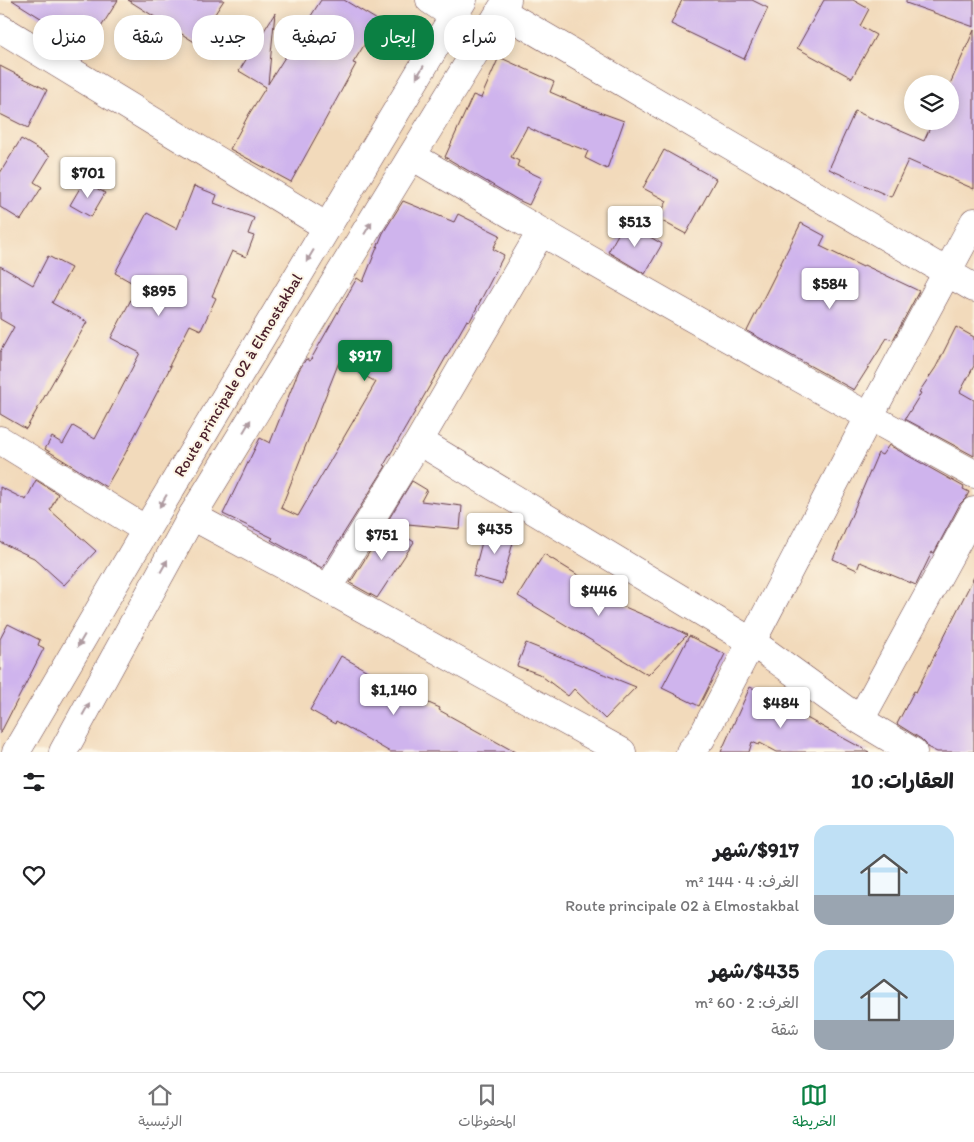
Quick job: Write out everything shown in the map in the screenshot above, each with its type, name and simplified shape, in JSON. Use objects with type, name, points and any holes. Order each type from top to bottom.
[{"type":"street","points":[[430,0],[458,8]]},
{"type":"street","points":[[504,6],[974,288]]},
{"type":"street","name":"Route principale 02 à Elmostakbal","points":[[63,752],[192,516],[504,6]]},
{"type":"street","name":"Route principale 02 à Elmostakbal","points":[[16,752],[146,530],[458,8]]},
{"type":"street","points":[[0,28],[327,227]]},
{"type":"street","points":[[412,156],[540,232],[974,474]]},
{"type":"street","points":[[690,752],[701,739],[974,222]]},
{"type":"street","points":[[328,589],[419,440],[540,232]]},
{"type":"street","points":[[0,440],[146,530]]},
{"type":"street","points":[[419,440],[752,642],[860,720],[913,752]]},
{"type":"street","points":[[860,720],[974,511]]},
{"type":"street","points":[[192,516],[622,752]]},
{"type":"building","points":[[12,0],[118,0],[104,22],[104,15],[36,15]]},
{"type":"building","points":[[128,0],[224,0],[214,15],[192,15],[192,40],[182,34],[182,15],[152,15]]},
{"type":"building","points":[[321,0],[344,0],[369,15],[364,15],[364,45],[353,63],[356,64],[291,182],[230,149],[266,87],[239,71],[246,60],[264,60],[264,31],[275,13],[268,84],[283,60],[354,60],[354,15],[312,15]]},
{"type":"building","points":[[682,0],[752,0],[768,8],[744,59],[671,24]]},
{"type":"building","points":[[824,0],[853,0],[869,9],[860,26],[876,35],[852,78],[797,48]]},
{"type":"building","points":[[906,0],[974,0],[974,27],[906,3]]},
{"type":"building","points":[[974,30],[974,189],[908,160],[891,197],[829,169],[855,111],[924,141],[929,130],[959,130],[959,75],[954,75]]},
{"type":"building","points":[[498,60],[506,60],[554,82],[550,92],[624,121],[607,169],[585,158],[588,151],[543,135],[527,127],[511,157],[519,161],[517,166],[542,178],[529,205],[445,157],[473,95],[481,98]]},
{"type":"building","points":[[0,66],[47,90],[28,128],[0,114]]},
{"type":"building","points":[[21,139],[50,156],[34,182],[42,187],[21,220],[0,207],[0,173]]},
{"type":"building","points":[[664,150],[716,179],[686,234],[658,219],[667,201],[643,188]]},
{"type":"building","points":[[84,181],[105,193],[91,217],[70,205]]},
{"type":"building","points":[[194,186],[217,195],[214,203],[254,218],[248,234],[254,236],[246,257],[232,251],[212,296],[216,298],[201,330],[190,325],[169,366],[171,366],[106,487],[45,449],[52,437],[63,444],[73,426],[95,439],[140,353],[111,338],[138,286],[115,273],[147,213],[177,229]]},
{"type":"building","points":[[403,201],[454,222],[458,214],[500,235],[493,249],[504,255],[470,321],[467,320],[384,465],[386,466],[322,568],[271,540],[273,538],[223,514],[260,438],[270,443],[299,370],[306,359],[310,361],[357,278],[363,282],[383,233]],"holes":[[[339,362],[376,382],[298,516],[281,508]]]},
{"type":"building","points":[[625,222],[662,244],[645,274],[608,252]]},
{"type":"building","points":[[801,223],[825,236],[820,246],[919,291],[893,340],[887,338],[854,390],[747,331]]},
{"type":"building","points":[[48,256],[71,268],[52,303],[87,322],[26,429],[0,414],[0,352],[14,327],[0,319],[0,266],[33,285]]},
{"type":"building","points":[[956,327],[974,337],[974,366],[960,392],[974,400],[974,456],[905,419],[921,393],[919,392],[936,367]]},
{"type":"building","points":[[889,445],[964,487],[963,489],[969,492],[960,504],[934,553],[932,552],[916,585],[860,562],[857,570],[833,559],[878,453],[882,455]]},
{"type":"building","points":[[36,480],[58,494],[50,510],[96,551],[64,585],[34,558],[0,542],[0,487],[26,500]]},
{"type":"building","points":[[412,481],[427,490],[421,501],[462,506],[460,529],[387,522]]},
{"type":"building","points":[[387,524],[414,542],[377,598],[350,583]]},
{"type":"building","points":[[493,525],[516,531],[502,584],[473,576],[482,542]]},
{"type":"building","points":[[544,554],[594,585],[590,592],[687,635],[648,675],[518,596]]},
{"type":"building","points":[[974,577],[974,752],[937,752],[927,747],[921,739],[897,724],[914,691],[916,692]]},
{"type":"building","points":[[8,624],[40,640],[38,645],[44,648],[0,734],[0,639]]},
{"type":"building","points":[[689,636],[725,654],[699,706],[662,688]]},
{"type":"building","points":[[526,643],[636,687],[605,719],[574,689],[568,696],[539,674],[517,666]]},
{"type":"building","points":[[341,656],[406,693],[440,708],[439,710],[515,752],[390,752],[336,721],[335,724],[310,710]]},
{"type":"building","points":[[750,687],[780,700],[779,703],[869,752],[777,752],[760,743],[759,745],[752,742],[749,752],[721,752]]}]
